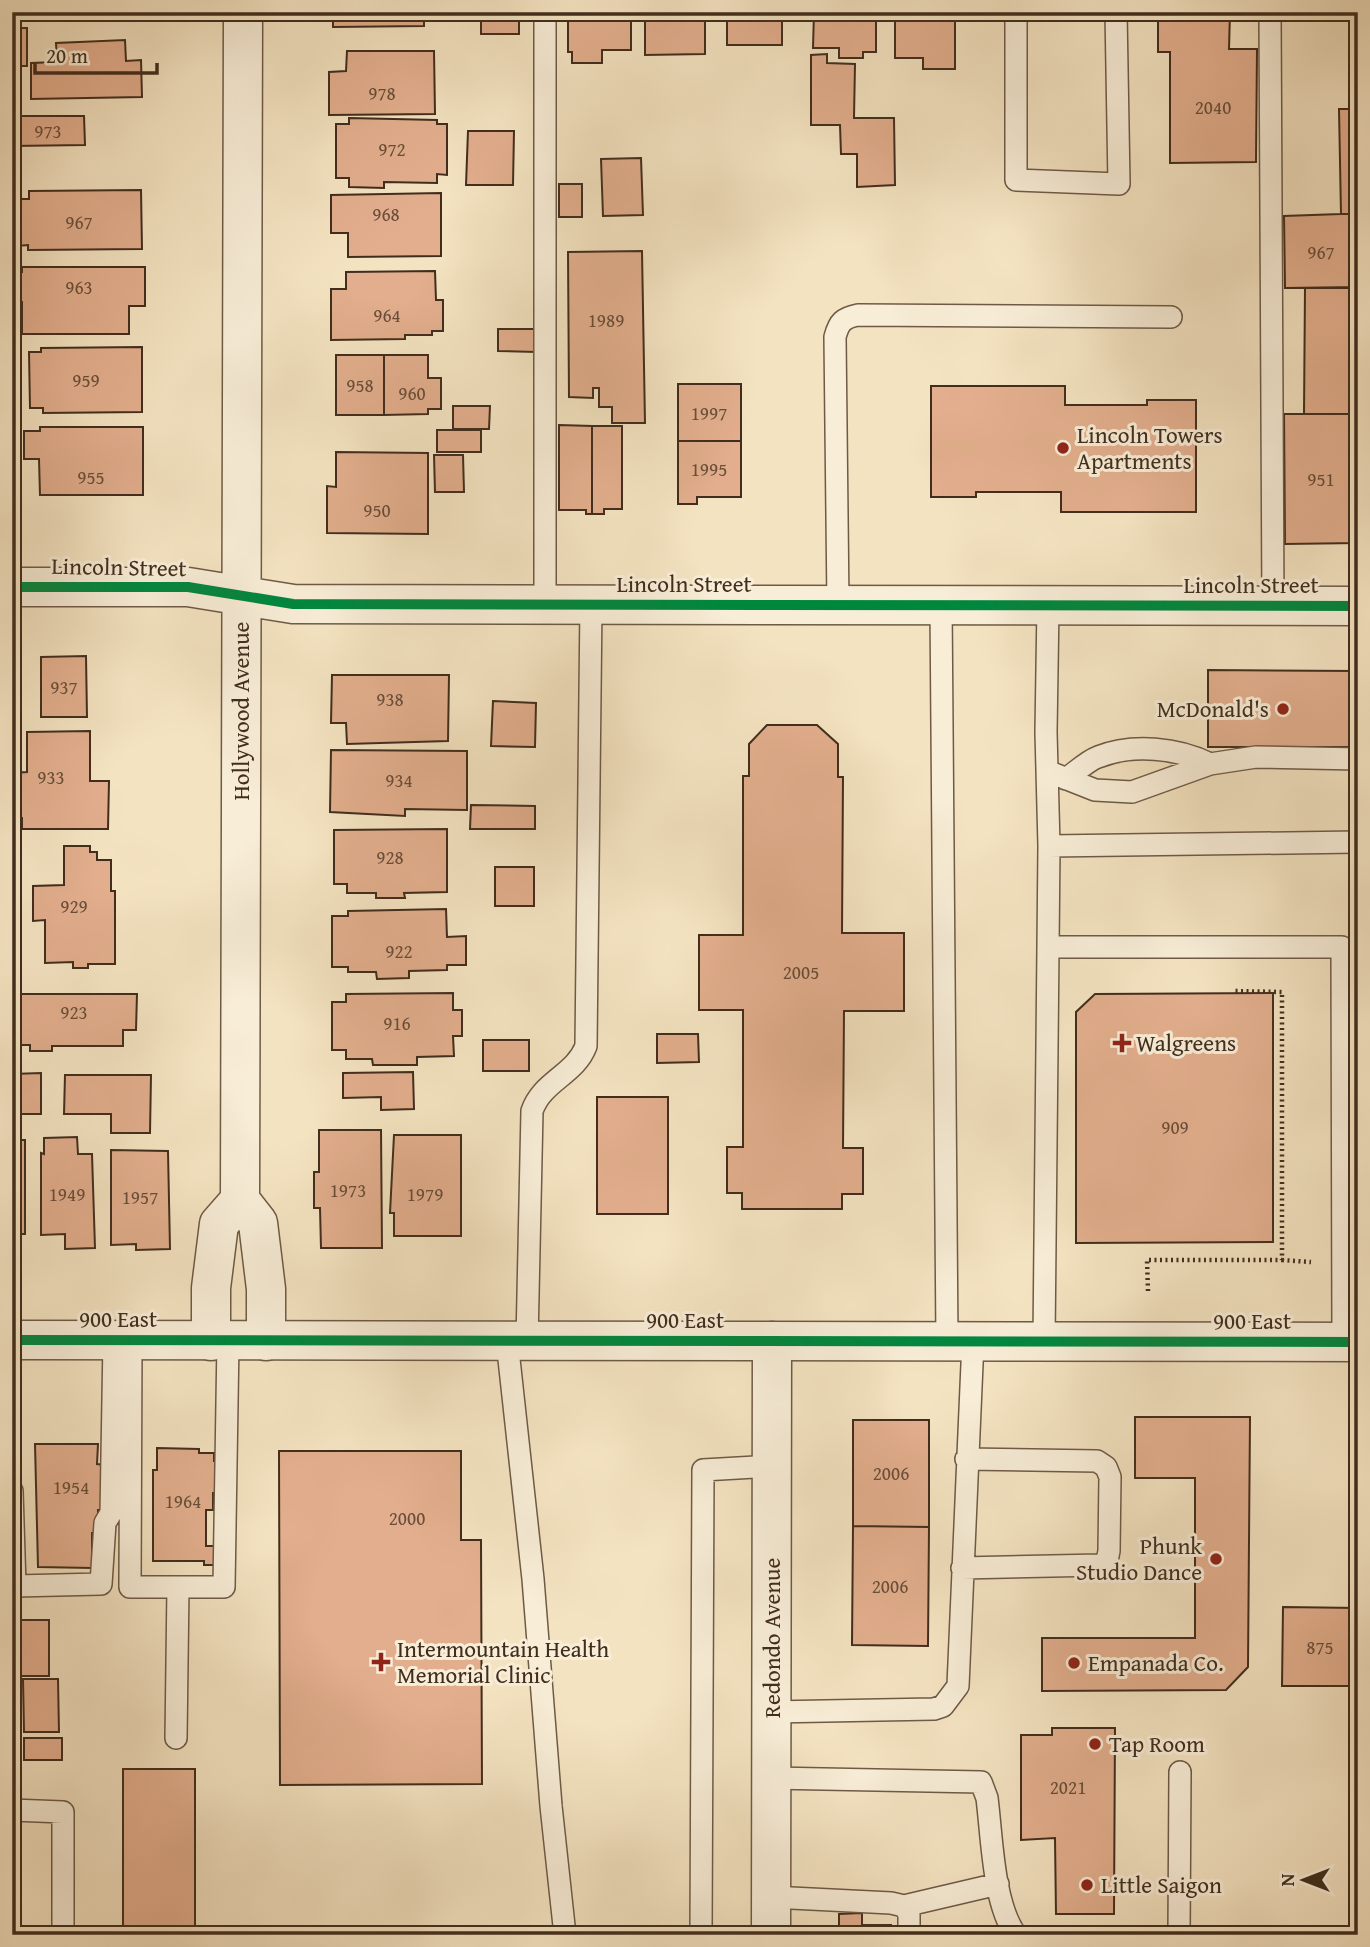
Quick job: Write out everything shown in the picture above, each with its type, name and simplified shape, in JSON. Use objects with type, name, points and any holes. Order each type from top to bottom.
[{"type":"street","name":"Hollywood Avenue","points":[[240,1200],[243,12]]},
{"type":"street","name":"Lincoln Street","points":[[12,587],[188,587],[293,604],[1358,606]]},
{"type":"street","points":[[220,1340],[211,1289],[219,1224],[240,1200],[258,1223],[266,1289],[266,1340]]},
{"type":"street","name":"900 East","points":[[12,1340],[1350,1342]]},
{"type":"street","name":"Redondo Avenue","points":[[771,1935],[772,1341]]},
{"type":"lane","points":[[545,12],[545,605]]},
{"type":"lane","points":[[1016,12],[1016,180],[1119,184],[1116,12]]},
{"type":"lane","points":[[1270,12],[1273,606]]},
{"type":"lane","points":[[838,605],[835,337],[838,326],[845,318],[858,315],[1171,317]]},
{"type":"lane","points":[[565,1935],[551,1806],[517,1340],[532,1111],[544,1088],[581,1059],[586,1046],[591,605]]},
{"type":"lane","points":[[771,1712],[934,1709],[943,1706],[958,1686],[967,1459],[960,1341],[941,605]]},
{"type":"lane","points":[[1044,1341],[1049,846],[1057,775],[1048,606]]},
{"type":"lane","points":[[1057,775],[1097,757],[1120,751],[1187,752],[1210,764]]},
{"type":"lane","points":[[1057,775],[1095,790],[1132,792],[1210,764],[1256,757],[1358,759]]},
{"type":"lane","points":[[1049,846],[1358,842]]},
{"type":"lane","points":[[1048,947],[1350,947],[1350,1342]]},
{"type":"lane","points":[[122,1340],[130,1587],[224,1587],[220,1340]]},
{"type":"lane","points":[[12,1491],[15,1586],[101,1584],[105,1522],[111,1513],[122,1340]]},
{"type":"lane","points":[[962,1568],[1100,1565],[1107,1561],[1110,1551],[1110,1477],[1106,1467],[1097,1461],[967,1459]]},
{"type":"lane","points":[[701,1935],[703,1470],[772,1466]]},
{"type":"lane","points":[[176,1738],[178,1587]]},
{"type":"lane","points":[[1179,1935],[1180,1772]]},
{"type":"lane","points":[[771,1778],[981,1782],[987,1798],[998,1884],[1009,1926],[1016,1935]]},
{"type":"lane","points":[[12,1810],[63,1812],[63,1935]]},
{"type":"lane","points":[[771,1897],[891,1903],[904,1906],[998,1884]]},
{"type":"lane","points":[[904,1906],[909,1914],[909,1935]]},
{"type":"path","points":[[1233,991],[1282,992],[1282,1260]]},
{"type":"path","points":[[1148,1291],[1147,1260],[1311,1260],[1311,1270]]},
{"type":"building","points":[[333,12],[424,12],[424,26],[333,27]]},
{"type":"building","points":[[481,12],[519,12],[519,34],[481,34]]},
{"type":"building","points":[[568,12],[631,12],[631,50],[602,50],[602,63],[572,63],[572,52],[568,52]]},
{"type":"building","points":[[645,12],[705,12],[705,54],[645,55]]},
{"type":"building","points":[[727,12],[782,12],[782,45],[727,45]]},
{"type":"building","points":[[814,12],[876,12],[876,52],[863,52],[863,58],[839,58],[839,48],[813,48]]},
{"type":"building","points":[[895,12],[955,12],[955,69],[923,69],[923,58],[895,58]]},
{"type":"building","points":[[1158,12],[1230,12],[1229,49],[1257,49],[1256,162],[1170,163],[1170,52],[1158,52]]},
{"type":"building","points":[[12,28],[27,28],[27,66],[12,66]]},
{"type":"building","points":[[125,40],[126,61],[141,60],[142,97],[31,99],[31,63],[57,62],[56,43]]},
{"type":"building","points":[[347,51],[434,51],[435,114],[329,115],[329,72],[346,71]]},
{"type":"building","points":[[827,54],[827,63],[855,64],[854,118],[894,118],[895,185],[857,187],[857,154],[841,154],[840,125],[811,125],[811,55]]},
{"type":"building","points":[[1339,109],[1358,109],[1358,214],[1341,214]]},
{"type":"building","points":[[12,116],[84,116],[85,145],[12,146]]},
{"type":"building","points":[[349,118],[437,120],[437,124],[447,124],[447,175],[437,174],[437,183],[384,182],[384,188],[349,187],[349,178],[336,178],[336,124],[349,124]]},
{"type":"building","points":[[468,131],[514,131],[513,185],[466,185]]},
{"type":"building","points":[[641,158],[643,215],[603,216],[601,159]]},
{"type":"building","points":[[559,184],[582,184],[582,217],[559,217]]},
{"type":"building","points":[[141,190],[142,249],[28,250],[28,245],[17,246],[16,199],[29,199],[29,191]]},
{"type":"building","points":[[441,193],[441,256],[348,257],[348,233],[331,233],[331,195]]},
{"type":"building","points":[[1358,214],[1358,287],[1285,288],[1284,216]]},
{"type":"building","points":[[642,251],[645,423],[612,423],[612,407],[599,407],[599,388],[593,388],[593,398],[569,397],[568,252]]},
{"type":"building","points":[[22,267],[145,267],[145,306],[129,306],[129,334],[22,334],[22,302],[12,302],[12,272],[22,272]]},
{"type":"building","points":[[435,271],[436,300],[443,300],[443,331],[432,331],[432,335],[405,335],[405,339],[331,340],[331,289],[346,289],[346,272]]},
{"type":"building","points":[[1305,288],[1358,288],[1358,414],[1304,414]]},
{"type":"building","points":[[498,329],[537,329],[537,352],[498,351]]},
{"type":"building","points":[[142,347],[142,412],[43,413],[43,408],[30,408],[29,352],[41,352],[41,348]]},
{"type":"building","points":[[336,355],[384,355],[384,415],[336,415]]},
{"type":"building","points":[[384,355],[428,355],[428,378],[441,378],[441,409],[428,409],[428,414],[384,415]]},
{"type":"building","points":[[678,384],[741,384],[741,441],[678,441]]},
{"type":"building","name":"Lincoln Towers Apartments","points":[[931,386],[1065,386],[1065,405],[1147,405],[1147,400],[1196,400],[1196,512],[1061,512],[1061,492],[976,492],[976,497],[931,497]]},
{"type":"building","points":[[453,406],[490,406],[489,429],[453,429]]},
{"type":"building","points":[[1284,414],[1358,414],[1358,543],[1285,544]]},
{"type":"building","points":[[559,425],[592,426],[592,514],[586,514],[586,510],[559,510]]},
{"type":"building","points":[[592,426],[622,426],[622,509],[604,509],[604,514],[592,514]]},
{"type":"building","points":[[40,427],[143,427],[143,495],[40,495],[39,459],[24,459],[24,431],[40,431]]},
{"type":"building","points":[[437,430],[481,430],[481,452],[437,452]]},
{"type":"building","points":[[678,441],[741,441],[741,497],[697,497],[697,504],[678,504]]},
{"type":"building","points":[[336,452],[428,453],[428,534],[327,533],[327,486],[336,487]]},
{"type":"building","points":[[434,455],[463,455],[464,492],[435,492]]},
{"type":"building","points":[[86,656],[87,717],[41,717],[41,657]]},
{"type":"building","name":"McDonald's","points":[[1208,670],[1358,671],[1358,747],[1208,747]]},
{"type":"building","points":[[332,675],[449,675],[448,741],[347,744],[346,723],[331,723]]},
{"type":"building","points":[[493,701],[536,703],[535,747],[491,746]]},
{"type":"building","points":[[767,725],[817,725],[838,744],[838,777],[843,777],[842,933],[904,933],[904,1011],[844,1011],[843,1148],[863,1148],[863,1194],[842,1194],[842,1209],[742,1209],[742,1193],[727,1193],[727,1147],[743,1147],[743,1010],[699,1010],[699,935],[743,935],[743,776],[749,776],[749,744]]},
{"type":"building","points":[[90,731],[90,781],[109,781],[108,829],[22,829],[22,818],[12,819],[12,773],[27,772],[27,732]]},
{"type":"building","points":[[331,750],[467,751],[467,810],[405,809],[405,816],[330,812]]},
{"type":"building","points":[[471,805],[535,806],[535,829],[470,829]]},
{"type":"building","points":[[447,829],[447,892],[404,893],[405,898],[376,898],[376,893],[347,893],[347,884],[334,884],[334,830]]},
{"type":"building","points":[[64,846],[90,846],[90,852],[97,852],[97,860],[111,860],[111,891],[115,891],[115,964],[88,964],[88,968],[73,968],[73,962],[45,963],[45,920],[33,921],[33,886],[64,885]]},
{"type":"building","points":[[495,867],[534,867],[534,906],[495,906]]},
{"type":"building","points":[[446,909],[447,937],[466,936],[466,965],[447,965],[447,970],[409,971],[409,978],[377,979],[376,972],[348,972],[348,967],[332,967],[332,916],[348,916],[348,911]]},
{"type":"building","points":[[453,993],[453,1010],[462,1010],[462,1036],[453,1036],[454,1056],[417,1057],[417,1065],[373,1065],[372,1059],[346,1059],[346,1050],[332,1050],[332,1002],[346,1002],[346,994]]},
{"type":"building","name":"Walgreens","points":[[1273,993],[1273,1242],[1076,1243],[1076,1012],[1095,994]]},
{"type":"building","points":[[12,994],[137,994],[136,1030],[123,1030],[123,1046],[52,1046],[52,1051],[30,1051],[30,1045],[19,1045],[19,1034],[12,1034]]},
{"type":"building","points":[[657,1034],[698,1034],[699,1062],[657,1063]]},
{"type":"building","points":[[483,1040],[529,1040],[529,1071],[483,1071]]},
{"type":"building","points":[[413,1072],[414,1109],[381,1110],[381,1097],[343,1098],[343,1073]]},
{"type":"building","points":[[41,1073],[41,1114],[12,1114],[12,1074]]},
{"type":"building","points":[[65,1075],[151,1075],[150,1133],[111,1133],[111,1114],[64,1114]]},
{"type":"building","points":[[597,1097],[668,1097],[668,1214],[597,1214]]},
{"type":"building","points":[[319,1130],[381,1130],[382,1248],[321,1248],[320,1208],[314,1208],[314,1172],[319,1172]]},
{"type":"building","points":[[394,1135],[461,1135],[461,1236],[394,1236],[394,1213],[390,1213]]},
{"type":"building","points":[[77,1137],[78,1154],[92,1154],[95,1248],[65,1249],[65,1234],[41,1235],[41,1153],[44,1154],[44,1138]]},
{"type":"building","points":[[12,1140],[25,1140],[25,1234],[12,1234]]},
{"type":"building","points":[[111,1150],[168,1151],[170,1249],[136,1250],[136,1244],[111,1245]]},
{"type":"building","points":[[1135,1417],[1250,1417],[1248,1667],[1226,1690],[1042,1691],[1042,1638],[1195,1638],[1195,1478],[1135,1478]]},
{"type":"building","points":[[853,1420],[929,1420],[929,1527],[853,1526]]},
{"type":"building","points":[[35,1444],[98,1444],[97,1464],[106,1465],[106,1510],[98,1510],[98,1533],[92,1533],[92,1568],[38,1567]]},
{"type":"building","points":[[157,1448],[199,1449],[199,1453],[214,1453],[214,1461],[219,1461],[219,1493],[213,1493],[213,1510],[206,1510],[206,1546],[215,1546],[215,1565],[204,1565],[204,1561],[153,1561],[153,1470],[157,1470]]},
{"type":"building","name":"Intermountain Health Memorial Clinic","points":[[279,1451],[461,1451],[461,1540],[481,1540],[482,1784],[280,1785]]},
{"type":"building","points":[[853,1526],[929,1527],[928,1646],[852,1645]]},
{"type":"building","points":[[1283,1607],[1358,1608],[1358,1686],[1282,1686]]},
{"type":"building","points":[[12,1620],[49,1620],[49,1676],[12,1676]]},
{"type":"building","points":[[23,1679],[58,1679],[59,1732],[24,1732]]},
{"type":"building","points":[[1052,1728],[1115,1728],[1114,1914],[1056,1914],[1055,1838],[1021,1840],[1021,1735],[1052,1735]]},
{"type":"building","points":[[24,1738],[62,1738],[62,1760],[24,1760]]},
{"type":"building","points":[[123,1769],[195,1769],[195,1935],[123,1935]]},
{"type":"building","points":[[862,1913],[862,1925],[891,1925],[891,1935],[807,1935],[807,1927],[839,1926],[839,1914]]},
{"type":"cycle path","points":[[12,587],[188,587],[293,604],[1358,606]]},
{"type":"cycle path","points":[[12,1340],[1358,1342]]},
{"type":"place","name":"Lincoln Towers Apartments","points":[[1063,448]]},
{"type":"place","name":"McDonald's","points":[[1283,709]]},
{"type":"place","name":"Walgreens","points":[[1122,1043]]},
{"type":"place","name":"Phunk Studio Dance","points":[[1216,1559]]},
{"type":"place","name":"Intermountain Health Memorial Clinic","points":[[381,1662]]},
{"type":"place","name":"Empanada Co.","points":[[1074,1663]]},
{"type":"place","name":"Tap Room","points":[[1095,1744]]},
{"type":"place","name":"Little Saigon","points":[[1087,1885]]}]
